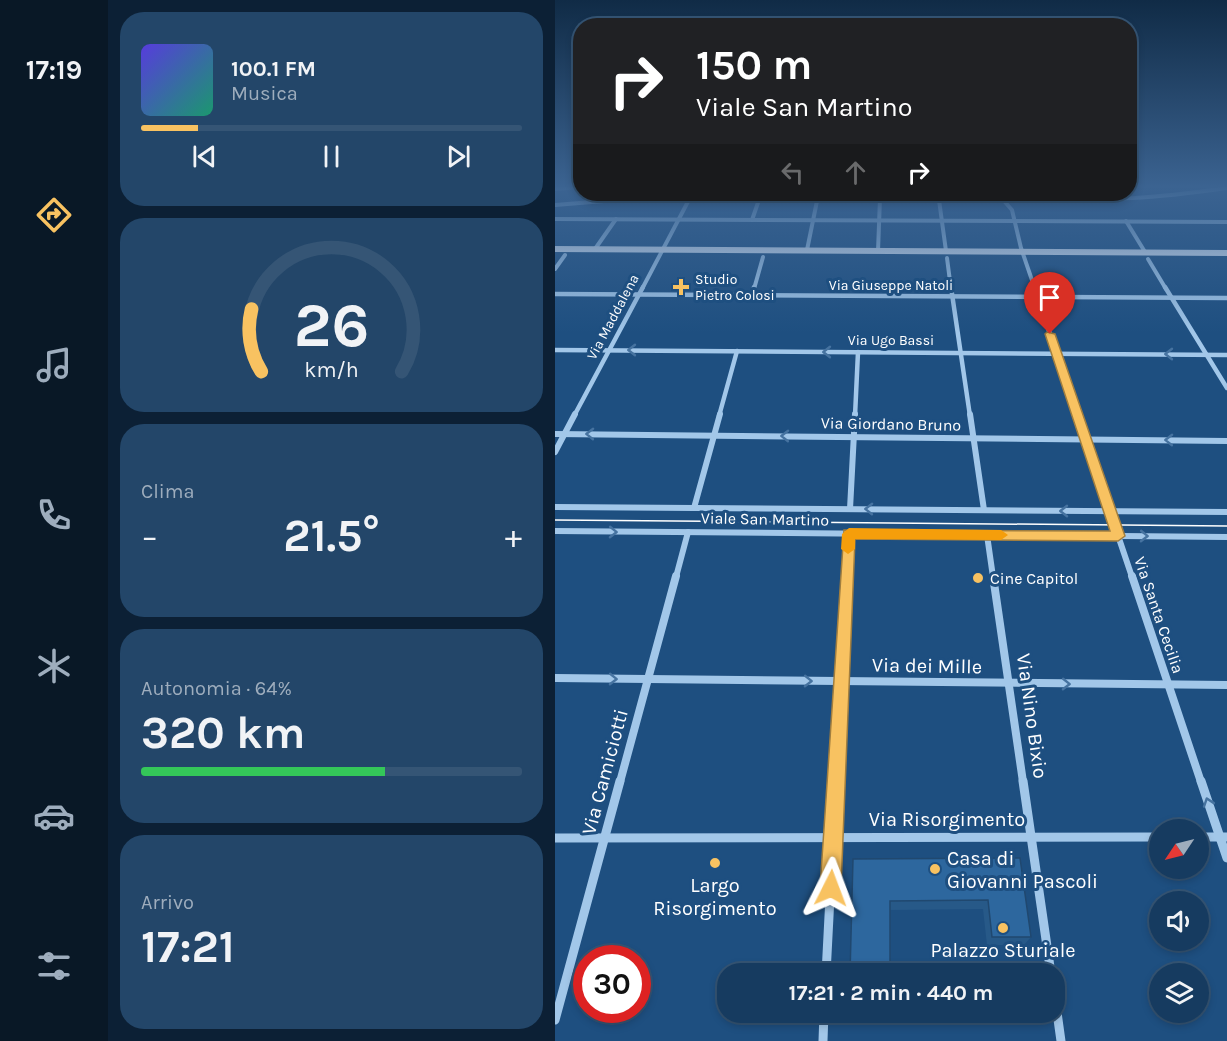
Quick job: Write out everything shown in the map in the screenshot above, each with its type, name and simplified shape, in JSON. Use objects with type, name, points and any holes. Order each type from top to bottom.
[{"type":"main road","points":[[555,249],[763,256],[947,254],[1227,259]]},
{"type":"main road","points":[[560,255],[807,250],[947,254]]},
{"type":"main road","points":[[1147,256],[1227,253]]},
{"type":"street","points":[[595,249],[604,236]]},
{"type":"street","name":"Via Maddalena","points":[[555,452],[670,236]]},
{"type":"street","points":[[807,250],[810,236]]},
{"type":"street","points":[[878,236],[878,251]]},
{"type":"street","points":[[944,236],[984,510]]},
{"type":"street","name":"Via Santa Cecilia","points":[[1018,236],[1118,536],[1223,837],[1227,858]]},
{"type":"street","points":[[1135,236],[1227,388]]},
{"type":"street","points":[[555,269],[560,255]]},
{"type":"street","points":[[752,295],[763,256]]},
{"type":"street","name":"Via Giuseppe Natoli","points":[[555,294],[1227,298]]},
{"type":"street","name":"Via Ugo Bassi","points":[[555,350],[1227,355]]},
{"type":"street","points":[[694,508],[737,351]]},
{"type":"street","points":[[850,509],[858,352]]},
{"type":"street","name":"Via Giordano Bruno","points":[[555,434],[1227,441]]},
{"type":"street","name":"Viale San Martino","points":[[555,507],[1227,512]]},
{"type":"street","name":"Viale San Martino","points":[[555,531],[1227,537]]},
{"type":"street","name":"Via Camiciotti","points":[[555,1020],[688,532]]},
{"type":"street","points":[[827,963],[849,534]]},
{"type":"street","name":"Via Nino Bixio","points":[[987,535],[1049,963]]},
{"type":"street","name":"Via dei Mille","points":[[555,678],[1227,686]]},
{"type":"street","name":"Via Risorgimento","points":[[555,838],[1149,837]]},
{"type":"street","points":[[823,1041],[824,1023]]},
{"type":"street","points":[[1058,1023],[1061,1041]]},
{"type":"building","name":"Palazzo Sturiale","points":[[1020,858],[1031,937],[992,937],[988,900],[890,901],[890,963],[850,963],[853,859]]},
{"type":"tram line","points":[[555,520],[1227,526]]},
{"type":"slow traffic","points":[[848,549],[849,534],[1001,535]]},
{"type":"place","name":"Studio Pietro Colosi","points":[[681,287]]},
{"type":"place","name":"Cine Capitol","points":[[978,578]]},
{"type":"place","name":"Largo Risorgimento","points":[[715,863]]},
{"type":"place","name":"Casa di Giovanni Pascoli","points":[[935,869]]},
{"type":"place","name":"Palazzo Sturiale","points":[[1003,928]]},
{"type":"route","points":[[831,888],[849,534],[1118,536],[1050,334]]}]
